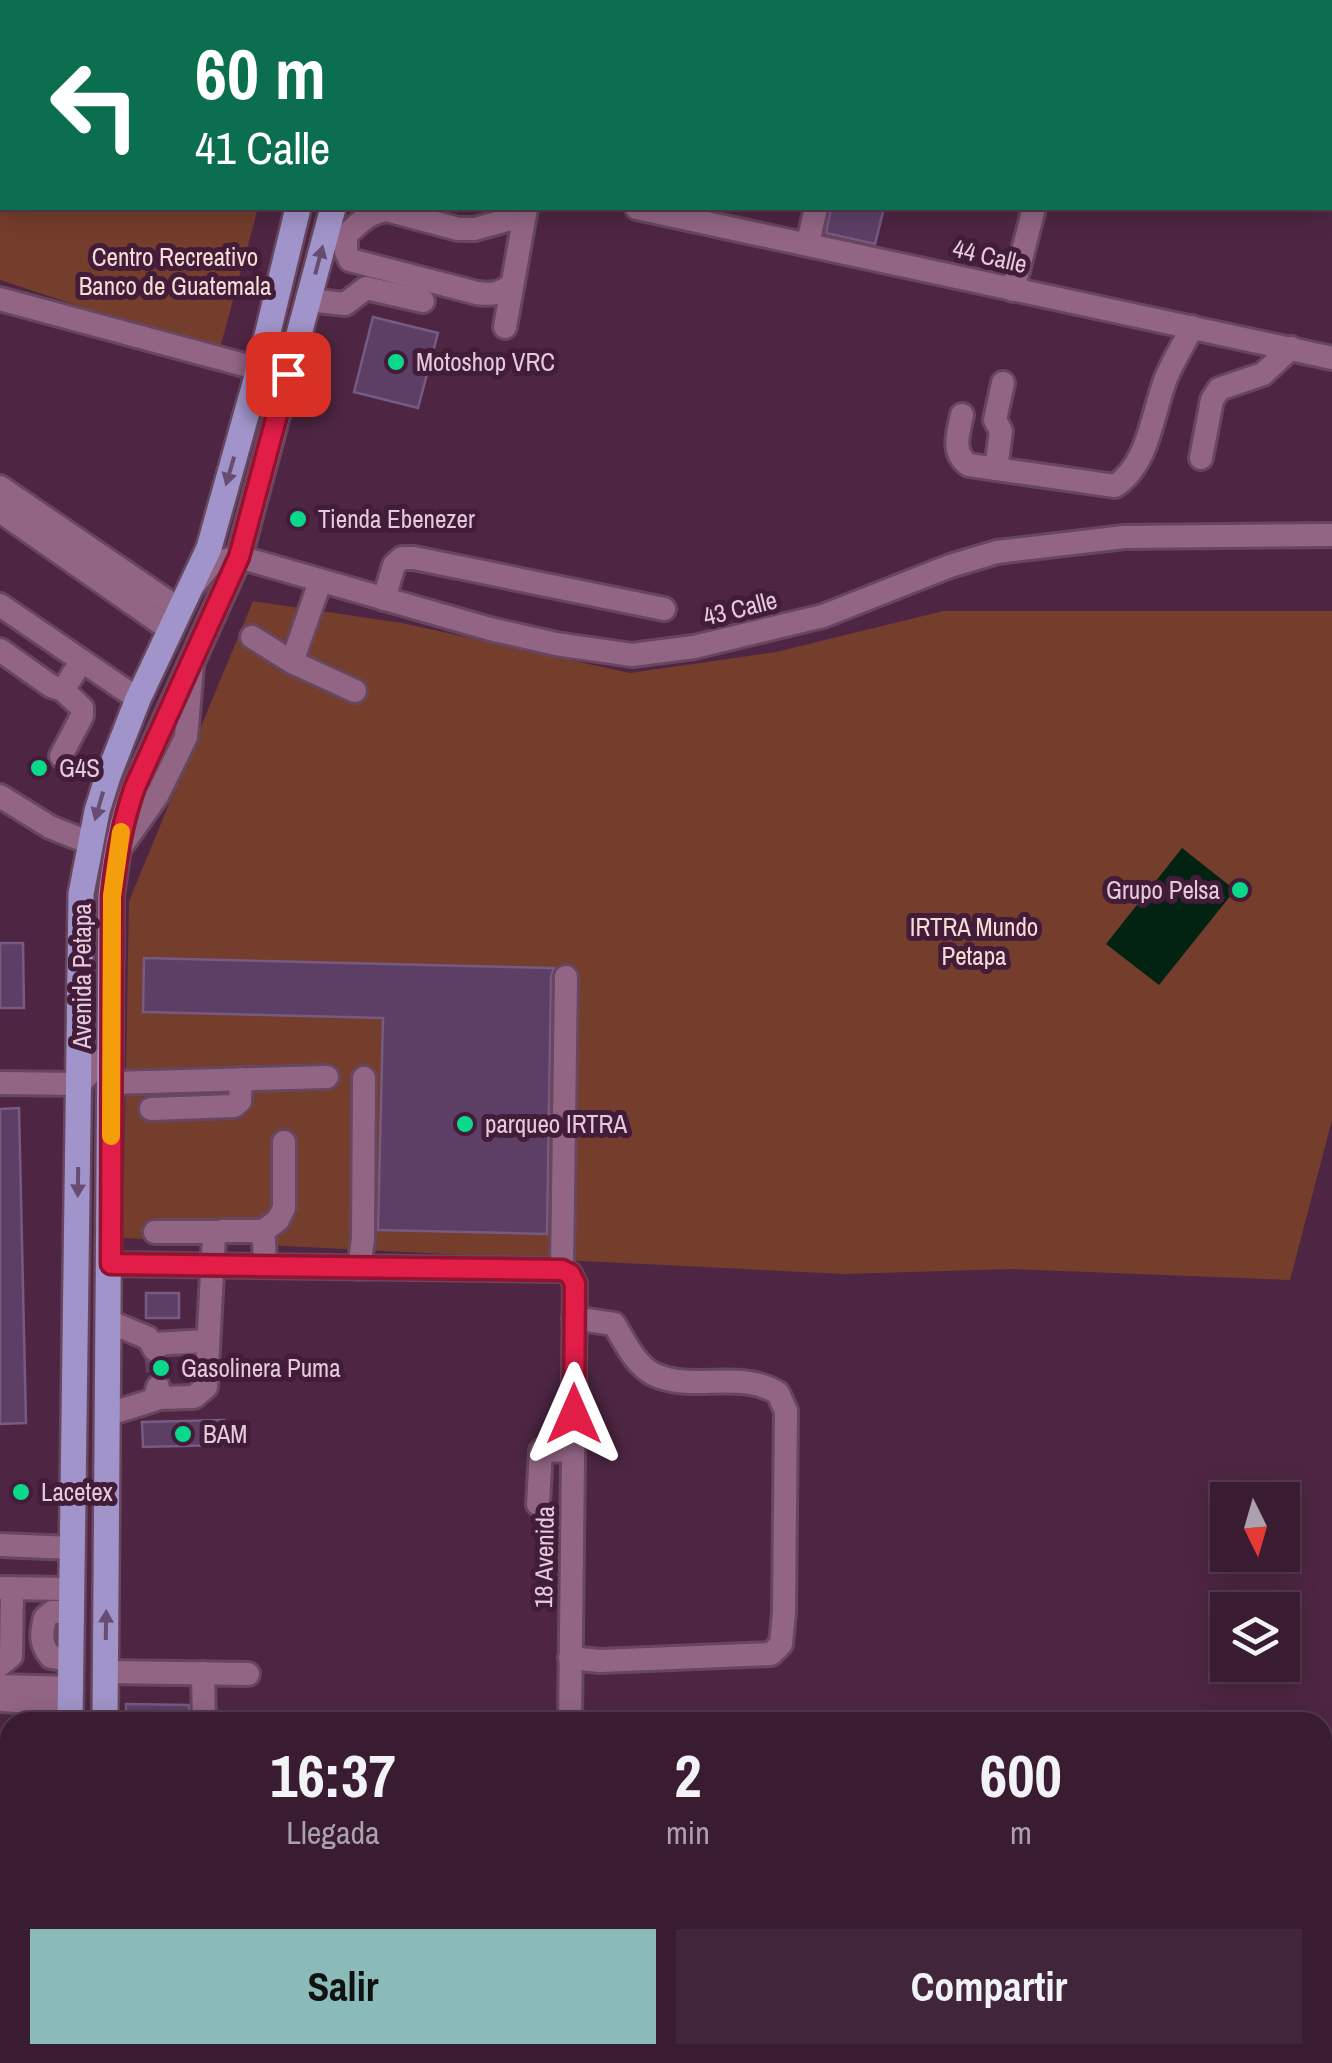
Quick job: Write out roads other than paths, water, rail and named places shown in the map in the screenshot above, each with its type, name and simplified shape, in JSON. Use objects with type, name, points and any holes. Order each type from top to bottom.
[{"type":"main road","name":"Avenida Petapa","points":[[70,1705],[81,894],[96,811],[138,699],[208,548],[259,369],[298,210]]},
{"type":"main road","name":"Avenida Petapa","points":[[105,1712],[112,896],[116,854],[135,787],[239,557],[331,210]]},
{"type":"street","name":"44 Calle","points":[[655,210],[1332,358]]},
{"type":"street","points":[[808,243],[816,210]]},
{"type":"street","points":[[1012,290],[1033,210]]},
{"type":"street","points":[[512,284],[503,292],[490,295],[350,260],[346,235],[378,211],[458,229],[475,229],[526,211]]},
{"type":"street","points":[[505,327],[526,211]]},
{"type":"street","points":[[308,300],[345,304],[366,288],[423,300]]},
{"type":"street","points":[[0,299],[259,369]]},
{"type":"street","points":[[962,415],[956,444],[962,460],[970,465],[1115,486],[1138,463],[1167,375],[1192,328]]},
{"type":"street","points":[[1201,458],[1212,400],[1219,389],[1263,374],[1292,348]]},
{"type":"street","points":[[996,469],[1001,431],[995,420],[1002,382]]},
{"type":"street","points":[[0,487],[177,614]]},
{"type":"street","points":[[0,510],[177,614]]},
{"type":"street","name":"43 Calle","points":[[239,557],[506,633],[632,655],[694,647],[822,616],[997,552],[1124,537],[1332,535]]},
{"type":"street","points":[[177,614],[212,562],[239,557]]},
{"type":"street","points":[[384,599],[394,566],[402,558],[414,558],[664,609]]},
{"type":"street","points":[[292,662],[320,582]]},
{"type":"street","points":[[3,614],[138,699]]},
{"type":"street","points":[[252,637],[292,662],[355,691]]},
{"type":"street","points":[[0,650],[51,686],[63,690],[83,712],[60,756]]},
{"type":"street","points":[[63,690],[82,662]]},
{"type":"street","points":[[0,796],[50,826],[90,843]]},
{"type":"street","name":"18 Avenida","points":[[566,977],[566,1272],[575,1284],[570,1712]]},
{"type":"street","points":[[0,1083],[79,1084],[111,1052]]},
{"type":"street","points":[[111,1083],[327,1077]]},
{"type":"street","points":[[360,1268],[364,1239],[364,1078]]},
{"type":"street","points":[[151,1110],[234,1106],[240,1101],[240,1079]]},
{"type":"street","points":[[261,1233],[278,1220],[284,1208],[284,1142]]},
{"type":"street","points":[[156,1232],[261,1233]]},
{"type":"street","points":[[109,1414],[157,1392],[194,1397],[206,1387],[212,1242],[218,1232]]},
{"type":"street","points":[[261,1233],[265,1266]]},
{"type":"street","points":[[111,1264],[566,1272]]},
{"type":"street","points":[[570,1658],[600,1661],[771,1654],[781,1644],[784,1612],[786,1410],[778,1392],[750,1380],[680,1381],[651,1374],[636,1359],[614,1324],[574,1318]]},
{"type":"street","points":[[110,1322],[134,1331],[154,1347],[208,1340]]},
{"type":"street","points":[[538,1504],[541,1451],[573,1450]]},
{"type":"street","points":[[0,1545],[72,1548]]},
{"type":"street","points":[[0,1665],[11,1656],[5,1627],[6,1588],[70,1601]]},
{"type":"street","points":[[106,1672],[248,1674]]},
{"type":"street","points":[[203,1673],[204,1712]]},
{"type":"street","points":[[0,1686],[70,1705]]},
{"type":"street","points":[[0,1700],[70,1705]]},
{"type":"tunnel","points":[[155,1350],[158,1386]]},
{"type":"place","name":"Motoshop VRC","points":[[396,362]]},
{"type":"place","name":"Tienda Ebenezer","points":[[298,519]]},
{"type":"place","name":"G4S","points":[[39,768]]},
{"type":"place","name":"Grupo Pelsa","points":[[1240,890]]},
{"type":"place","name":"parqueo IRTRA","points":[[465,1124]]},
{"type":"place","name":"Gasolinera Puma","points":[[161,1368]]},
{"type":"place","name":"BAM","points":[[183,1434]]},
{"type":"place","name":"Lacetex","points":[[21,1492]]},
{"type":"park label","name":"Centro Recreativo Banco de Guatemala","points":[[175,272]]},
{"type":"park label","name":"IRTRA Mundo Petapa","points":[[974,942]]}]
